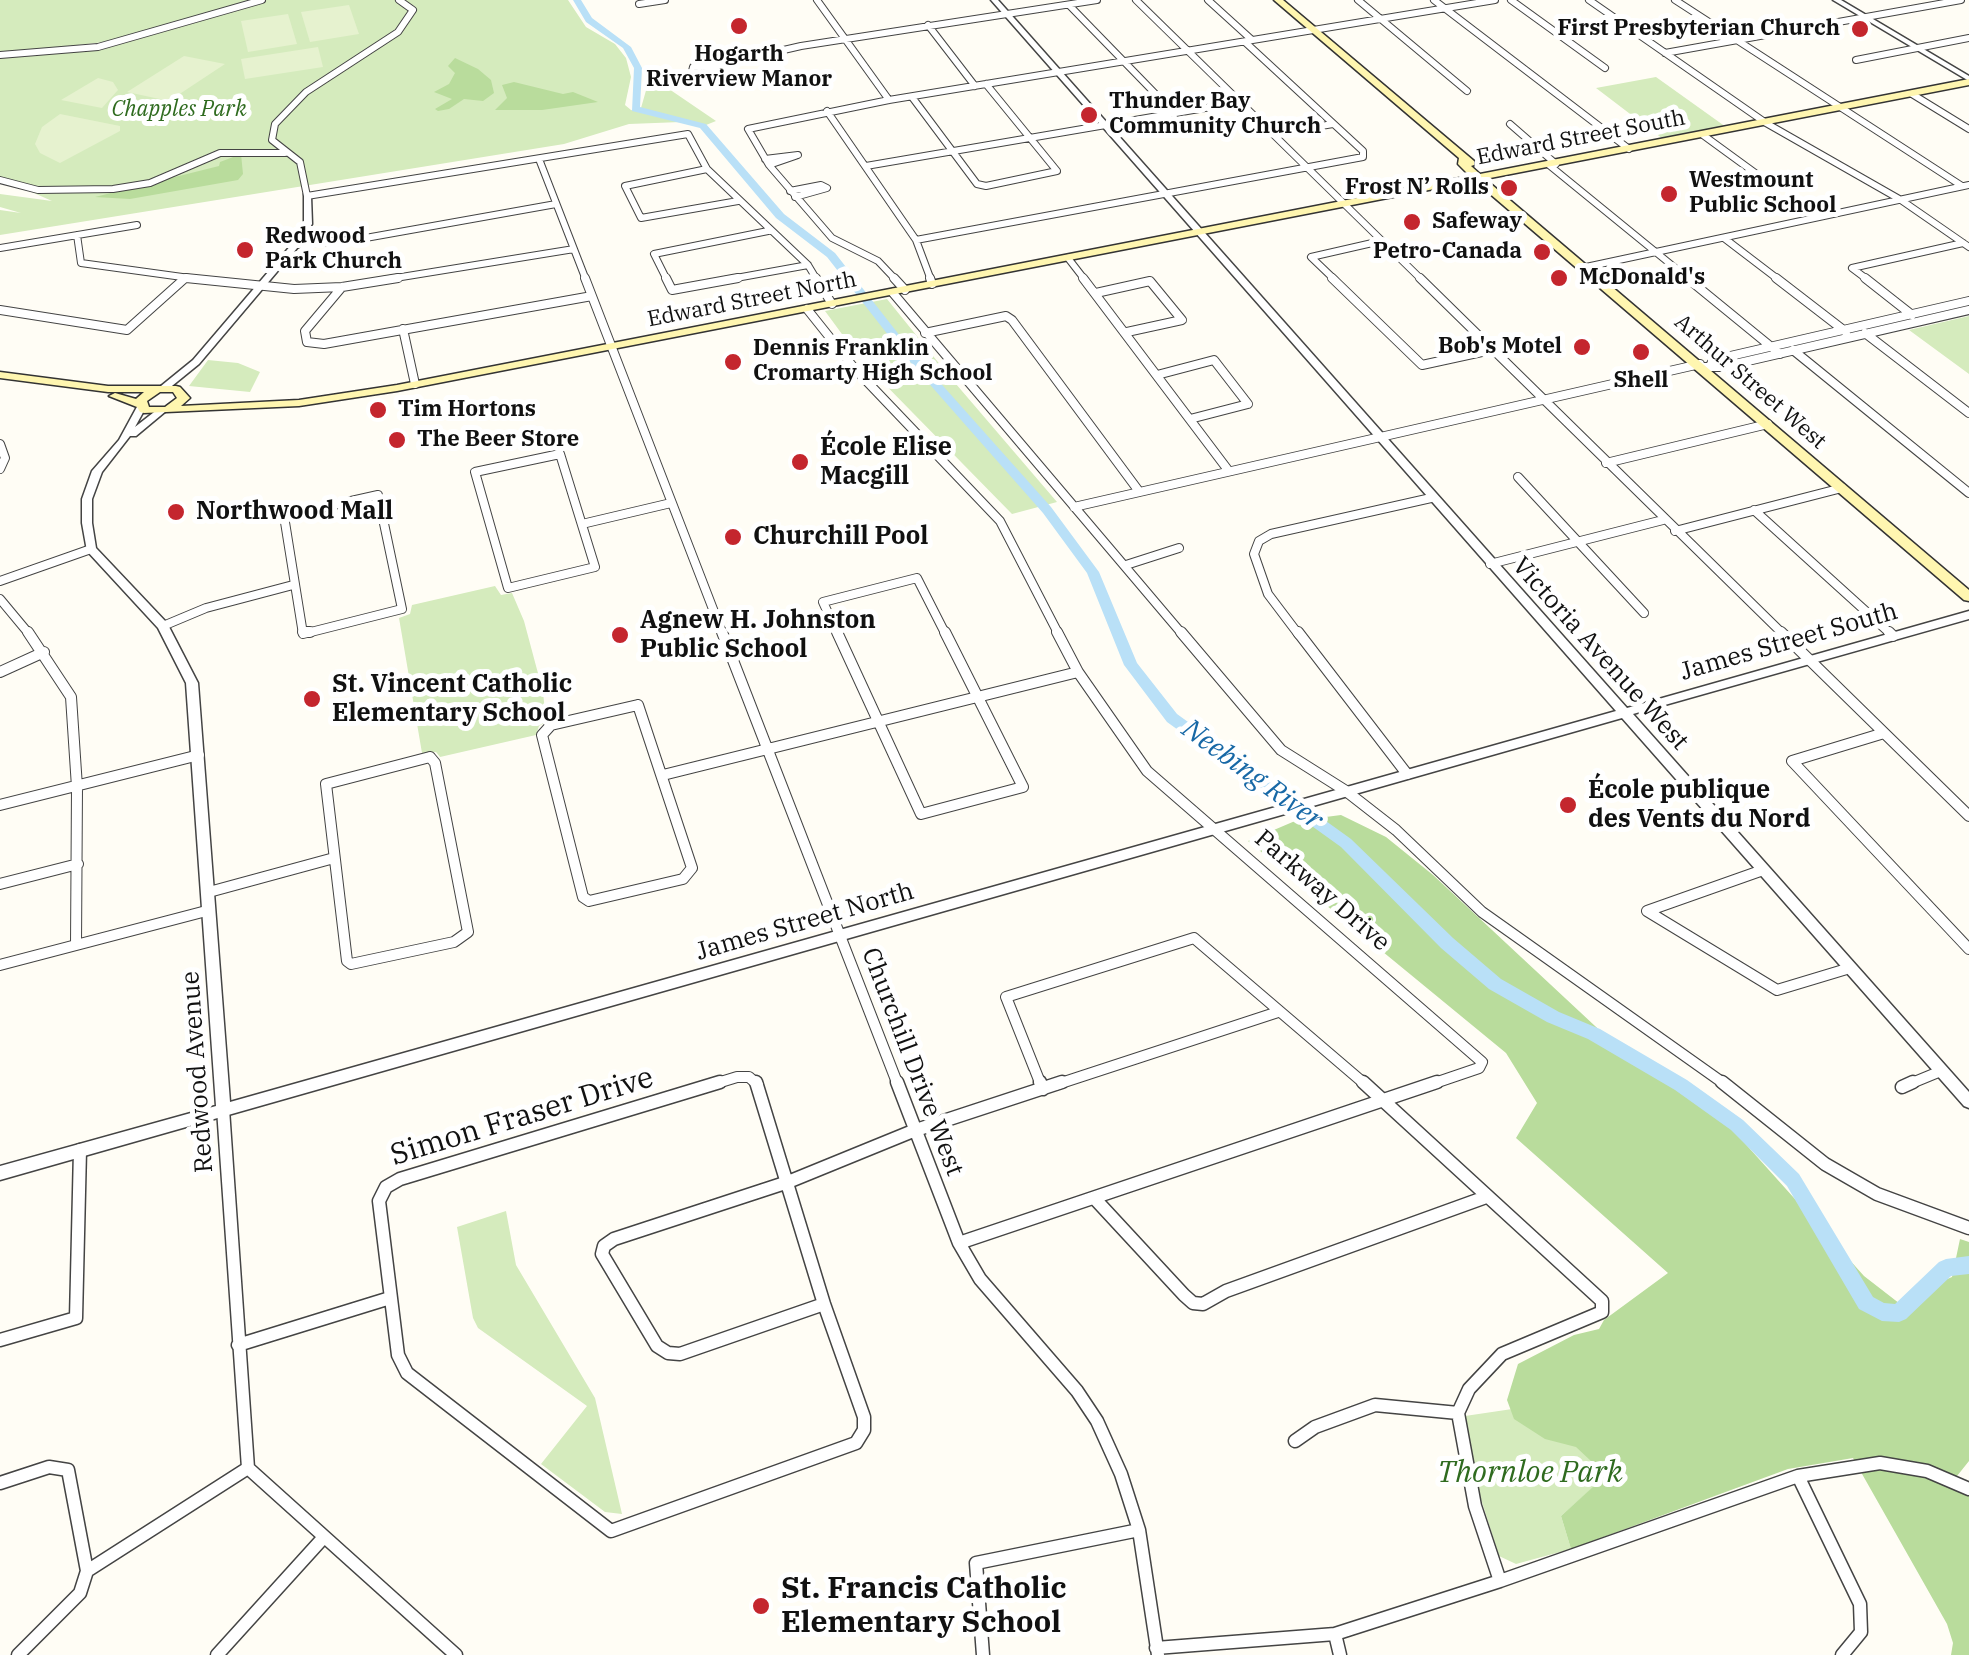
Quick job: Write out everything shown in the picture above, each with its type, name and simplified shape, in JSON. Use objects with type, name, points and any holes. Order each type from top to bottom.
[{"type":"main road","name":"Arthur Street West","points":[[1278,0],[1463,159],[1463,164],[1705,366],[1969,597]]},
{"type":"main road","name":"Edward Street South","points":[[1201,232],[1912,94],[1969,78]]},
{"type":"main road","name":"Edward Street North","points":[[140,406],[165,411],[282,404],[415,384],[1201,232]]},
{"type":"main road","points":[[0,376],[108,389],[161,388]]},
{"type":"main road","points":[[33,380],[59,390],[126,397],[140,406],[144,396],[161,388]]},
{"type":"main road","name":"Edward Street North","points":[[161,388],[205,400],[309,399]]},
{"type":"main road","points":[[165,411],[182,401],[182,392]]},
{"type":"street","points":[[0,55],[98,47],[262,0]]},
{"type":"street","points":[[161,388],[196,362],[295,245],[308,224],[303,170],[298,159],[272,140],[278,120],[306,92],[398,32],[413,10],[398,0]]},
{"type":"street","points":[[639,4],[665,0]]},
{"type":"street","points":[[818,0],[889,100]]},
{"type":"street","name":"Victoria Avenue West","points":[[994,0],[1969,1102]]},
{"type":"street","points":[[714,66],[846,39],[1097,0]]},
{"type":"street","points":[[1136,0],[1969,816]]},
{"type":"street","points":[[916,240],[1308,168],[1365,154],[1208,0]]},
{"type":"street","points":[[1358,0],[1467,91]]},
{"type":"street","points":[[1434,0],[1629,149]]},
{"type":"street","points":[[1495,0],[889,100],[748,129],[767,162],[832,238],[878,261],[894,292],[925,333],[1126,565],[1265,734],[1298,764],[1346,791],[1396,830],[1482,912],[1750,1102],[1826,1164],[1877,1194],[1969,1228]]},
{"type":"street","points":[[1511,0],[1606,68]]},
{"type":"street","points":[[1588,0],[1766,123],[1901,200],[1966,245]]},
{"type":"street","points":[[1675,0],[1967,186]]},
{"type":"street","points":[[1836,0],[1969,78]]},
{"type":"street","points":[[1847,0],[1869,16]]},
{"type":"street","points":[[1664,53],[1962,0]]},
{"type":"street","points":[[1069,4],[1175,114]]},
{"type":"street","points":[[928,26],[975,86]]},
{"type":"street","points":[[1856,60],[1969,38]]},
{"type":"street","points":[[912,97],[981,186],[1057,171],[986,84]]},
{"type":"street","points":[[1912,94],[1969,129]]},
{"type":"street","points":[[866,166],[1240,102]]},
{"type":"street","points":[[827,111],[916,240],[932,284]]},
{"type":"street","points":[[1273,134],[1333,124]]},
{"type":"street","points":[[1510,124],[1655,252],[1780,354]]},
{"type":"street","points":[[307,193],[688,134],[707,169],[808,265],[832,304]]},
{"type":"street","points":[[1702,136],[1762,178]]},
{"type":"street","points":[[0,180],[50,190],[126,188],[160,180],[220,153],[286,153]]},
{"type":"street","name":"Churchill Drive West","points":[[538,158],[959,1243],[980,1278],[1062,1372],[1096,1422],[1121,1474],[1139,1530],[1157,1651]]},
{"type":"street","points":[[707,169],[625,186],[641,218],[738,201]]},
{"type":"street","points":[[1586,267],[1967,186]]},
{"type":"street","points":[[295,245],[360,239],[556,204]]},
{"type":"street","points":[[0,248],[137,225]]},
{"type":"street","points":[[768,231],[654,254],[672,290],[808,265]]},
{"type":"street","points":[[77,235],[81,263],[257,288],[342,286],[574,249]]},
{"type":"street","points":[[1724,238],[1852,337]]},
{"type":"street","points":[[1381,241],[1312,256],[1422,365],[1491,350]]},
{"type":"street","points":[[1921,321],[1852,268],[1966,245]]},
{"type":"street","points":[[1068,258],[1228,470]]},
{"type":"street","points":[[0,310],[126,330],[138,324],[184,279]]},
{"type":"street","points":[[1096,294],[1150,281],[1182,320],[1127,332]]},
{"type":"street","points":[[342,286],[305,331],[307,342],[324,344],[592,296]]},
{"type":"street","points":[[1705,366],[1713,360],[1969,300]]},
{"type":"street","name":"Parkway Drive","points":[[807,309],[855,369],[997,517],[1078,672],[1147,771],[1482,1062],[1480,1068],[959,1243]]},
{"type":"street","points":[[1074,507],[1542,400],[1705,366],[1722,367],[1969,310]]},
{"type":"street","points":[[925,333],[1006,316],[1012,320],[1138,490]]},
{"type":"street","points":[[1856,327],[1969,413]]},
{"type":"street","points":[[404,328],[415,384]]},
{"type":"street","points":[[1784,344],[1969,494]]},
{"type":"street","points":[[1158,374],[1214,360],[1248,404],[1190,418]]},
{"type":"street","points":[[182,392],[196,362]]},
{"type":"street","points":[[0,581],[91,549],[87,499],[97,472],[123,441],[140,406]]},
{"type":"street","points":[[123,441],[165,411]]},
{"type":"street","points":[[1606,463],[1768,424]]},
{"type":"street","points":[[0,444],[5,458],[0,469]]},
{"type":"street","points":[[560,454],[582,524],[595,567],[508,588],[475,472],[560,454]]},
{"type":"street","points":[[1518,477],[1644,613]]},
{"type":"street","points":[[1675,531],[1842,488]]},
{"type":"street","points":[[378,495],[402,609],[303,634],[293,585],[284,516],[378,495]]},
{"type":"street","points":[[1407,774],[1268,594],[1254,554],[1259,541],[1272,534],[1431,498]]},
{"type":"street","points":[[582,524],[671,503]]},
{"type":"street","points":[[1754,510],[1893,636]]},
{"type":"street","points":[[1490,564],[1663,520]]},
{"type":"street","points":[[1126,565],[1179,548]]},
{"type":"street","name":"Redwood Avenue","points":[[91,549],[164,626],[192,683],[248,1468]]},
{"type":"street","points":[[917,578],[976,697],[1023,787],[921,814],[874,720],[823,602],[917,578]]},
{"type":"street","points":[[164,626],[206,608],[293,585]]},
{"type":"street","points":[[0,599],[44,652],[71,697],[77,787],[76,945]]},
{"type":"street","name":"James Street South","points":[[1622,712],[1969,614]]},
{"type":"street","points":[[0,672],[44,652]]},
{"type":"street","points":[[663,775],[1078,672]]},
{"type":"street","points":[[638,705],[663,775],[692,868],[690,875],[598,902],[589,901],[579,879],[542,736],[544,730],[638,705]]},
{"type":"street","name":"James Street North","points":[[0,1173],[1622,712]]},
{"type":"street","points":[[1884,733],[1792,762],[1969,948]]},
{"type":"street","points":[[0,805],[199,756]]},
{"type":"street","points":[[430,756],[435,763],[468,932],[454,942],[351,964],[347,961],[334,858],[326,784],[430,756]]},
{"type":"street","points":[[209,892],[334,858]]},
{"type":"street","points":[[0,884],[78,864]]},
{"type":"street","points":[[1764,870],[1650,906],[1647,911],[1777,990],[1850,968]]},
{"type":"street","points":[[0,965],[210,910]]},
{"type":"street","points":[[1043,1089],[1006,996],[1194,938],[1384,1099],[1486,1197],[1595,1292],[1602,1312],[1502,1354],[1476,1380],[1458,1414],[1475,1506],[1500,1582]]},
{"type":"street","points":[[824,1304],[680,1354],[668,1353],[657,1346],[604,1262],[604,1246],[614,1239],[788,1182],[913,1131],[1278,1012]]},
{"type":"street","points":[[1902,1087],[1941,1071]]},
{"type":"street","name":"Simon Fraser Drive","points":[[737,1077],[749,1077],[757,1083],[824,1304],[864,1417],[860,1439],[611,1531],[407,1373],[398,1355],[390,1298],[379,1202],[390,1183],[737,1077]]},
{"type":"street","points":[[0,1340],[76,1318],[80,1150]]},
{"type":"street","points":[[1096,1200],[1184,1296],[1203,1304],[1226,1291],[1486,1197]]},
{"type":"street","points":[[238,1345],[390,1298]]},
{"type":"street","points":[[1295,1441],[1316,1427],[1375,1405],[1458,1414]]},
{"type":"street","points":[[1157,1651],[1335,1634],[1500,1582],[1798,1476],[1880,1463],[1927,1470],[1969,1489]]},
{"type":"street","points":[[0,1483],[49,1467],[68,1470],[87,1571],[80,1593],[18,1655]]},
{"type":"street","points":[[87,1571],[248,1468],[456,1655]]},
{"type":"street","points":[[1798,1476],[1860,1604],[1860,1632],[1842,1655]]},
{"type":"street","points":[[984,1655],[976,1564],[1139,1530]]},
{"type":"street","points":[[217,1655],[324,1537]]},
{"type":"street","points":[[1335,1634],[1340,1655]]},
{"type":"green space","points":[[0,0],[258,0],[104,42],[0,54]]},
{"type":"green space","name":"Chapples Park","points":[[267,0],[395,0],[410,12],[401,33],[416,12],[416,7],[404,0],[568,0],[586,27],[615,44],[626,58],[631,77],[625,105],[631,110],[681,122],[629,124],[564,144],[0,235],[0,210],[21,213],[0,207],[0,194],[52,201],[0,178],[0,56],[82,50]]},
{"type":"green space","points":[[349,5],[359,34],[310,42],[301,12]]},
{"type":"green space","points":[[288,14],[297,44],[248,52],[241,21]]},
{"type":"green space","points":[[318,47],[323,67],[245,79],[241,59]]},
{"type":"green space","points":[[184,56],[225,64],[169,101],[127,92]]},
{"type":"green space","points":[[455,58],[491,80],[494,93],[483,101],[464,99],[438,111],[435,109],[452,99],[434,92],[449,84],[455,73],[448,66]]},
{"type":"green space","points":[[651,73],[716,121],[706,125],[641,108]]},
{"type":"green space","points":[[1656,77],[1726,127],[1663,139],[1596,88]]},
{"type":"green space","points":[[98,78],[113,82],[118,90],[102,108],[61,100]]},
{"type":"green space","points":[[514,82],[563,94],[573,92],[598,102],[542,110],[495,110],[507,98],[502,85]]},
{"type":"green space","points":[[60,114],[120,126],[120,131],[60,163],[40,153],[35,144],[42,127]]},
{"type":"green space","points":[[241,154],[243,174],[238,180],[130,199],[95,197],[219,166],[220,162]]},
{"type":"green space","points":[[887,299],[1057,502],[1012,514],[861,360],[825,311]]},
{"type":"green space","points":[[1969,316],[1969,374],[1909,330]]},
{"type":"green space","points":[[208,360],[238,363],[260,372],[250,392],[189,386]]},
{"type":"green space","points":[[495,586],[501,595],[512,593],[524,621],[543,692],[546,722],[539,726],[536,735],[440,757],[436,752],[422,753],[399,618],[410,614],[412,605]]},
{"type":"green space","points":[[1341,815],[1386,837],[1433,875],[1624,1053],[1733,1130],[1864,1276],[1904,1307],[1925,1300],[1933,1285],[1952,1277],[1960,1239],[1969,1242],[1969,1461],[1957,1476],[1969,1492],[1969,1655],[1951,1655],[1953,1643],[1947,1624],[1853,1458],[1788,1469],[1571,1549],[1561,1516],[1606,1475],[1576,1447],[1545,1439],[1514,1419],[1507,1400],[1518,1364],[1574,1335],[1599,1329],[1604,1320],[1668,1273],[1516,1138],[1537,1103],[1506,1053],[1248,841],[1295,821]]},
{"type":"green space","points":[[506,1211],[516,1265],[595,1398],[622,1514],[605,1512],[541,1464],[587,1406],[478,1328],[473,1318],[457,1227]]},
{"type":"green space","name":"Thornloe Park","points":[[1519,1408],[1575,1434],[1606,1476],[1561,1516],[1571,1549],[1516,1564],[1499,1556],[1476,1483],[1465,1416]]},
{"type":"waterway","name":"Neebing River","points":[[577,0],[589,20],[627,47],[638,68],[635,109],[703,126],[780,216],[831,255],[907,352],[1047,510],[1093,572],[1131,665],[1172,718],[1346,843],[1447,943],[1495,984],[1553,1017],[1594,1034],[1681,1085],[1737,1125],[1793,1180],[1866,1303],[1882,1312],[1899,1313],[1946,1268],[1969,1265]]},
{"type":"place","name":"Hogarth Riverview Manor","points":[[739,26]]},
{"type":"place","name":"First Presbyterian Church","points":[[1860,29]]},
{"type":"place","name":"Thunder Bay Community Church","points":[[1089,115]]},
{"type":"place","name":"Frost N’ Rolls","points":[[1509,188]]},
{"type":"place","name":"Westmount Public School","points":[[1669,194]]},
{"type":"place","name":"Safeway","points":[[1412,222]]},
{"type":"place","name":"Redwood Park Church","points":[[245,250]]},
{"type":"place","name":"Petro-Canada","points":[[1542,252]]},
{"type":"place","name":"McDonald's","points":[[1559,278]]},
{"type":"place","name":"Bob's Motel","points":[[1582,347]]},
{"type":"place","name":"Shell","points":[[1641,352]]},
{"type":"place","name":"Dennis Franklin Cromarty High School","points":[[733,362]]},
{"type":"place","name":"Tim Hortons","points":[[378,410]]},
{"type":"place","name":"The Beer Store","points":[[397,440]]},
{"type":"place","name":"École Elise Macgill","points":[[800,462]]},
{"type":"place","name":"Northwood Mall","points":[[176,512]]},
{"type":"place","name":"Churchill Pool","points":[[733,537]]},
{"type":"place","name":"Agnew H. Johnston Public School","points":[[620,635]]},
{"type":"place","name":"St. Vincent Catholic Elementary School","points":[[312,699]]},
{"type":"place","name":"École publique des Vents du Nord","points":[[1568,805]]},
{"type":"place","name":"St. Francis Catholic Elementary School","points":[[761,1606]]}]
